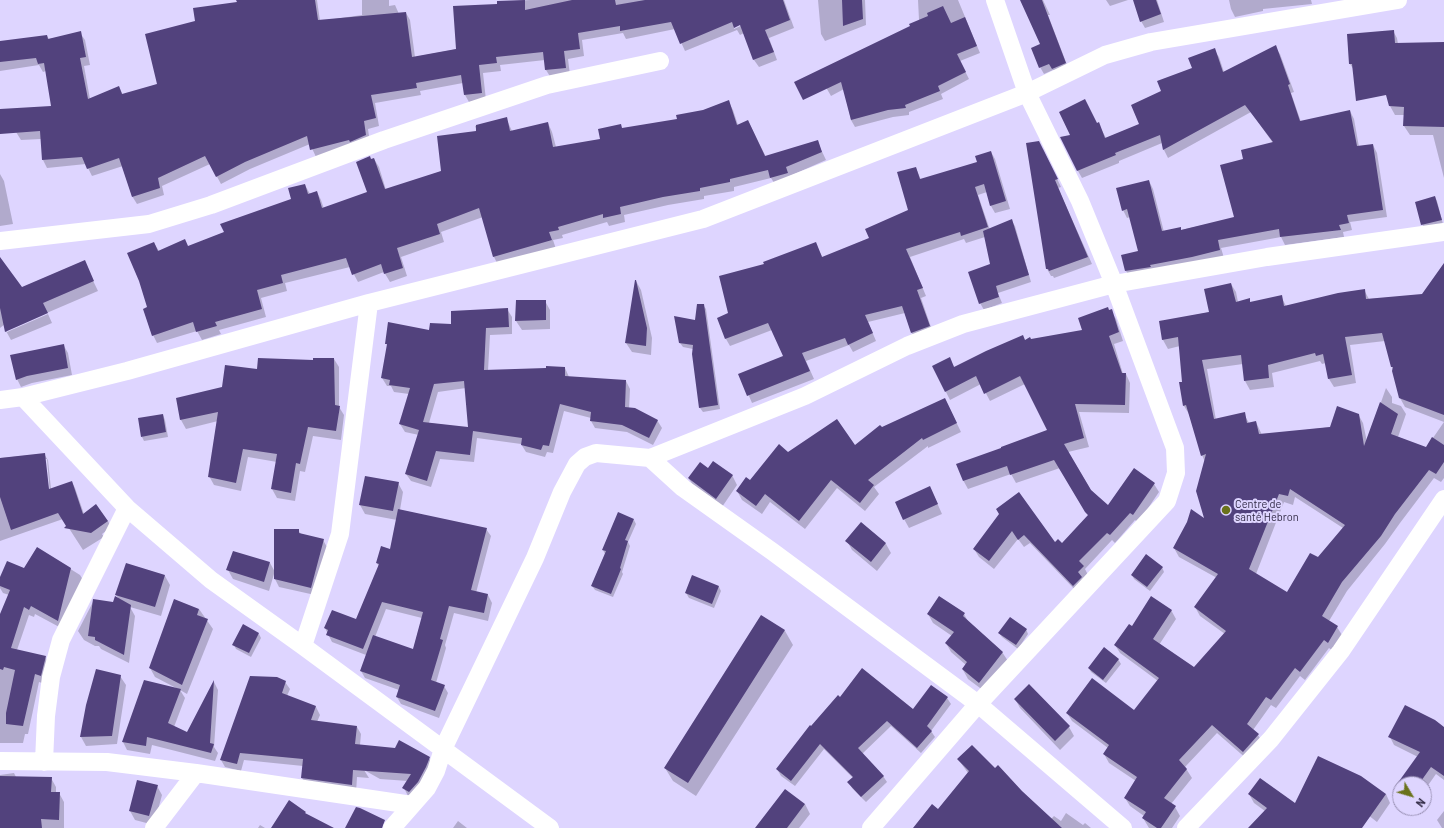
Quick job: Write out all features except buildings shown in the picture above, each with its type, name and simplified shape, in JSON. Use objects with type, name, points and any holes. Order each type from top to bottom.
[{"type":"street","points":[[871,828],[978,704],[1167,501],[1176,473],[1175,448],[1114,284],[1080,201],[1027,93],[995,0]]},
{"type":"street","points":[[0,400],[23,397],[128,371],[369,303],[703,219],[1027,93],[1105,55],[1151,42],[1398,0]]},
{"type":"street","points":[[0,241],[148,224],[211,205],[384,140],[547,85],[660,61]]},
{"type":"street","points":[[392,828],[427,788],[432,779],[443,748],[535,558],[562,492],[577,464],[585,457],[596,454],[650,458],[805,396],[907,346],[963,324],[1114,284],[1267,257],[1444,232]]},
{"type":"street","points":[[303,646],[340,534],[369,303]]},
{"type":"street","points":[[23,397],[127,508],[211,580],[443,748],[550,828]]},
{"type":"street","points":[[650,458],[683,488],[978,704],[1123,828]]},
{"type":"street","points":[[1186,828],[1271,739],[1341,651],[1444,500]]},
{"type":"street","points":[[44,762],[46,716],[51,677],[61,640],[127,508]]},
{"type":"street","points":[[0,761],[107,762],[196,773],[412,805]]},
{"type":"street","points":[[154,828],[196,773]]},
{"type":"place","name":"Centre de santé Hebron","points":[[1226,510]]}]
